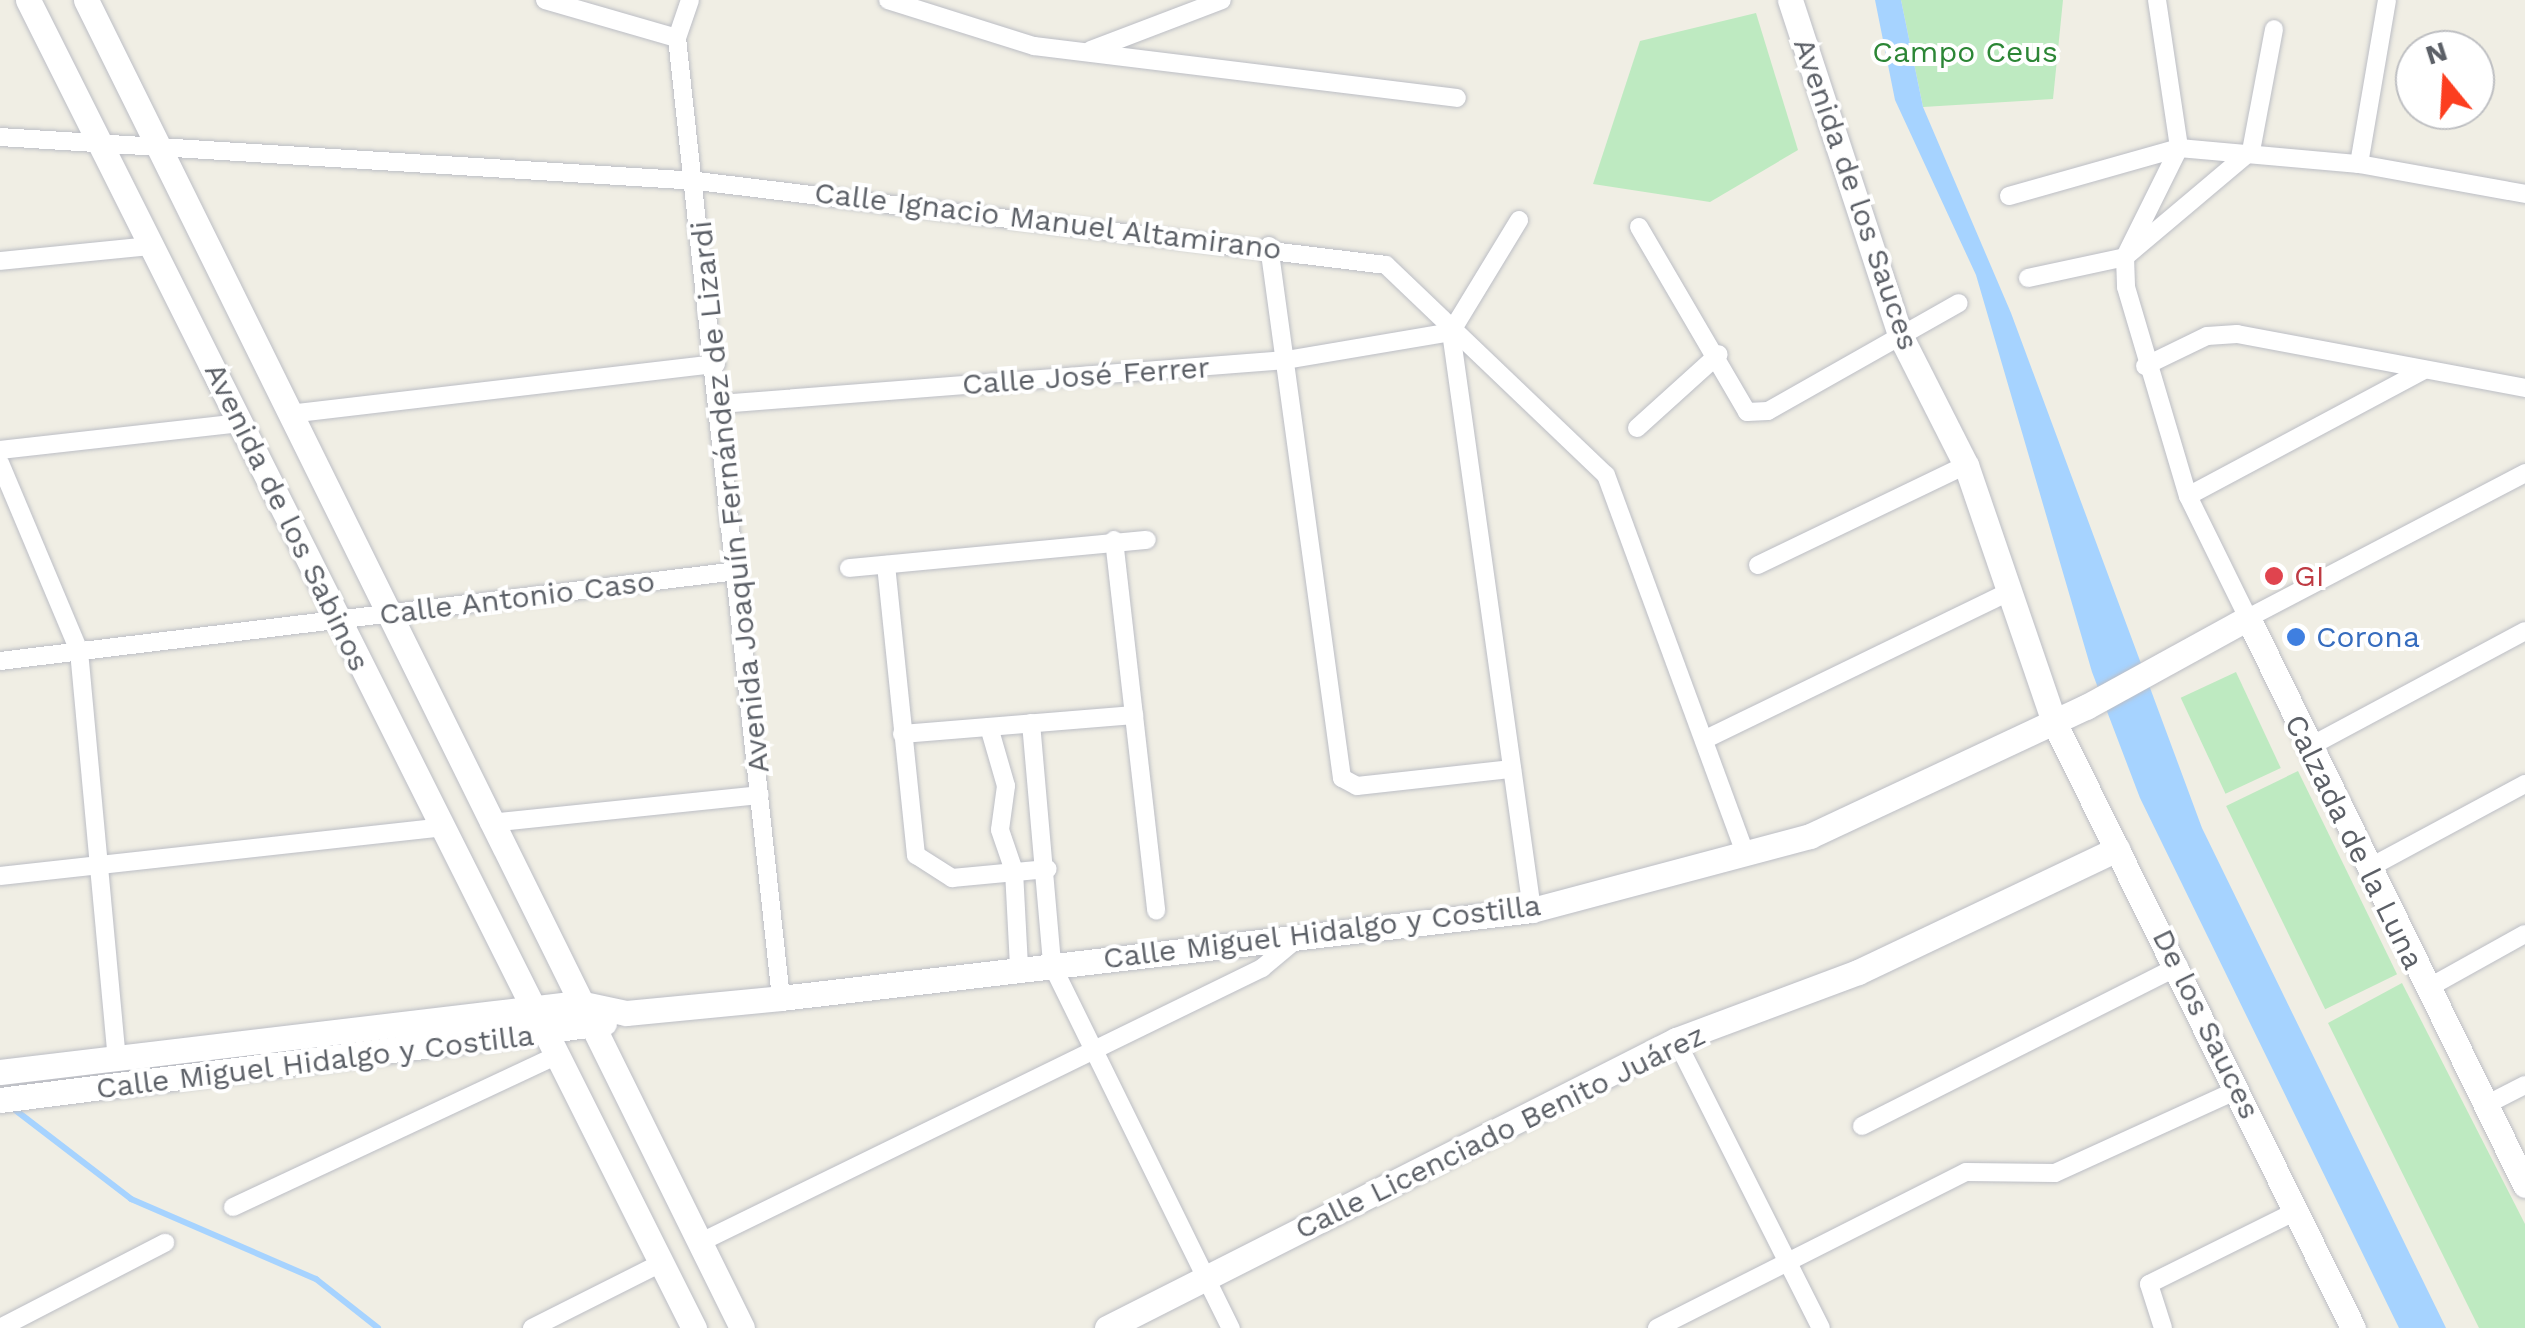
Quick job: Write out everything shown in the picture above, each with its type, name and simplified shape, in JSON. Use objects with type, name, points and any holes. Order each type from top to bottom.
[{"type":"main road","name":"Avenida de los Sabinos","points":[[28,0],[694,1328]]},
{"type":"main road","name":"Avenida de los Sabinos","points":[[86,0],[385,614],[742,1328]]},
{"type":"main road","name":"Avenida de los Sauces","points":[[1790,0],[1901,337],[1966,466],[2005,594],[2054,722]]},
{"type":"main road","name":"Calle Miguel Hidalgo y Costilla","points":[[0,1072],[579,1003],[626,1013],[781,998],[1532,910],[1810,836],[2086,707],[2248,618]]},
{"type":"main road","name":"Calzada de la Luna","points":[[2248,618],[2307,748],[2525,1185]]},
{"type":"main road","name":"De los Sauces","points":[[2054,722],[2179,966],[2353,1328]]},
{"type":"main road","name":"Calle Licenciado Benito Juárez","points":[[1107,1328],[1676,1040],[1858,972],[2117,849]]},
{"type":"main road","name":"Calle Miguel Hidalgo y Costilla","points":[[0,1100],[552,1044],[626,1013]]},
{"type":"street","points":[[545,0],[678,38]]},
{"type":"street","name":"Avenida Joaquín Fernández de Lizardi","points":[[690,0],[678,38],[697,181],[781,998]]},
{"type":"street","points":[[888,0],[1034,46],[1457,98]]},
{"type":"street","points":[[1086,52],[1222,0]]},
{"type":"street","points":[[2125,257],[2158,206],[2179,148],[2157,0]]},
{"type":"street","points":[[2359,164],[2387,0]]},
{"type":"street","points":[[2028,278],[2125,257],[2251,151],[2274,28]]},
{"type":"street","name":"Calle Ignacio Manuel Altamirano","points":[[0,136],[697,181],[1269,246],[1386,265],[1451,332],[1606,475],[1708,738],[1746,855]]},
{"type":"street","points":[[2008,196],[2179,148],[2251,151],[2359,164],[2525,194]]},
{"type":"street","points":[[1519,220],[1451,332],[1532,910]]},
{"type":"street","points":[[1640,226],[1719,354],[1739,404],[1760,413],[1959,302]]},
{"type":"street","points":[[0,261],[152,246]]},
{"type":"street","points":[[1269,246],[1346,783],[1512,769]]},
{"type":"street","name":"Calzada de la Luna","points":[[2125,257],[2145,366],[2188,496],[2248,618]]},
{"type":"street","name":"Calle José Ferrer","points":[[720,404],[1286,360],[1451,332]]},
{"type":"street","points":[[2145,366],[2227,333],[2525,388]]},
{"type":"street","points":[[1638,428],[1719,354]]},
{"type":"street","points":[[289,414],[716,364]]},
{"type":"street","points":[[2188,496],[2424,370]]},
{"type":"street","points":[[0,450],[240,422]]},
{"type":"street","points":[[0,462],[79,651],[116,1058]]},
{"type":"street","points":[[1758,565],[1966,466]]},
{"type":"street","name":"Calle Miguel Hidalgo y Costilla","points":[[2248,618],[2525,473]]},
{"type":"street","points":[[1114,540],[1156,911]]},
{"type":"street","points":[[850,568],[1114,540],[1148,540]]},
{"type":"street","points":[[886,565],[902,734],[921,864],[952,878],[1048,869]]},
{"type":"street","name":"Calle Antonio Caso","points":[[0,660],[737,571]]},
{"type":"street","points":[[1708,738],[2005,594]]},
{"type":"street","points":[[2307,748],[2525,631]]},
{"type":"street","points":[[902,734],[1134,715]]},
{"type":"street","points":[[1031,724],[1048,869],[1052,965],[1231,1328]]},
{"type":"street","points":[[989,728],[1004,773],[1000,830],[1014,872],[1019,968]]},
{"type":"street","points":[[2367,868],[2525,784]]},
{"type":"street","points":[[489,823],[760,795]]},
{"type":"street","points":[[0,876],[442,826]]},
{"type":"street","points":[[2426,989],[2525,934]]},
{"type":"street","points":[[699,1243],[1262,968],[1298,938]]},
{"type":"street","points":[[1862,1126],[2179,966]]},
{"type":"street","points":[[1676,1040],[1820,1328]]},
{"type":"street","points":[[233,1207],[552,1044]]},
{"type":"street","points":[[2486,1105],[2525,1085]]},
{"type":"street","points":[[1656,1328],[1966,1172],[2055,1172],[2239,1089]]},
{"type":"street","points":[[2164,1328],[2149,1284],[2298,1210]]},
{"type":"street","points":[[0,1328],[165,1243]]},
{"type":"street","points":[[532,1328],[661,1262]]},
{"type":"green space","name":"Campo Ceus","points":[[1901,0],[2063,0],[2053,99],[1923,107]]},
{"type":"green space","points":[[1756,13],[1798,150],[1710,202],[1593,184],[1640,41]]},
{"type":"green space","points":[[2236,672],[2281,768],[2226,794],[2181,698]]},
{"type":"green space","points":[[2298,771],[2397,974],[2325,1009],[2226,806]]},
{"type":"green space","points":[[2402,983],[2525,1224],[2525,1328],[2479,1328],[2328,1023]]},
{"type":"water","points":[[1875,0],[1901,0],[1923,107],[2011,313],[2202,828],[2446,1328],[2399,1328],[2140,798],[2092,672],[1976,275],[1895,100]]},
{"type":"waterway","points":[[10,1106],[131,1199],[316,1279],[378,1328]]},
{"type":"place","name":"GI","points":[[2274,576]]},
{"type":"place","name":"Corona","points":[[2296,637]]}]
